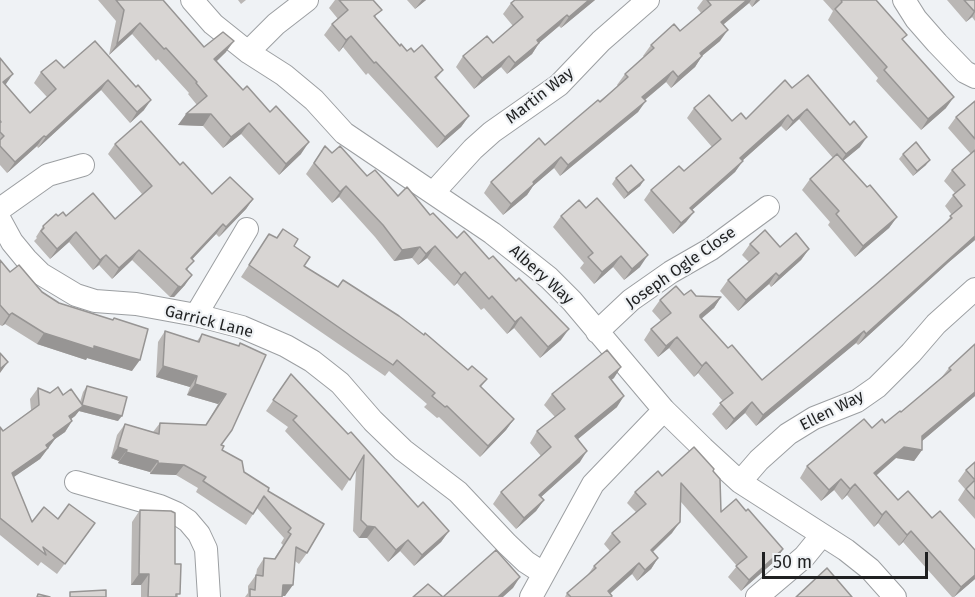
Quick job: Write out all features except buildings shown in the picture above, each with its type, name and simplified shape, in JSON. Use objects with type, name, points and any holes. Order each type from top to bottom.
[{"type":"street","name":"Albery Way","points":[[192,0],[213,24],[248,52],[284,75],[314,100],[344,133],[492,233],[549,278],[572,301],[664,410],[740,482],[870,568],[895,597]]},
{"type":"street","points":[[248,52],[276,24],[307,0]]},
{"type":"street","name":"Martin Way","points":[[433,193],[492,132],[559,85],[601,41],[648,0]]},
{"type":"street","points":[[904,0],[916,20],[936,43],[965,72],[975,77]]},
{"type":"street","points":[[0,209],[48,175],[83,165]]},
{"type":"street","name":"Joseph Ogle Close","points":[[597,332],[632,300],[671,272],[711,249],[768,207]]},
{"type":"street","name":"Garrick Lane","points":[[0,220],[12,242],[33,267],[76,295],[95,301],[136,304],[196,315],[242,327],[312,360],[340,383],[373,421],[403,450],[458,492],[507,544],[526,562],[543,573]]},
{"type":"street","points":[[196,315],[247,229]]},
{"type":"street","name":"Ellen Way","points":[[740,482],[759,460],[788,434],[814,418],[857,400],[877,387],[936,324],[975,289]]},
{"type":"street","points":[[531,597],[594,484],[664,410]]},
{"type":"street","points":[[76,482],[160,506],[188,521],[199,534],[206,549],[209,597]]},
{"type":"street","points":[[757,597],[804,557],[822,535]]}]
